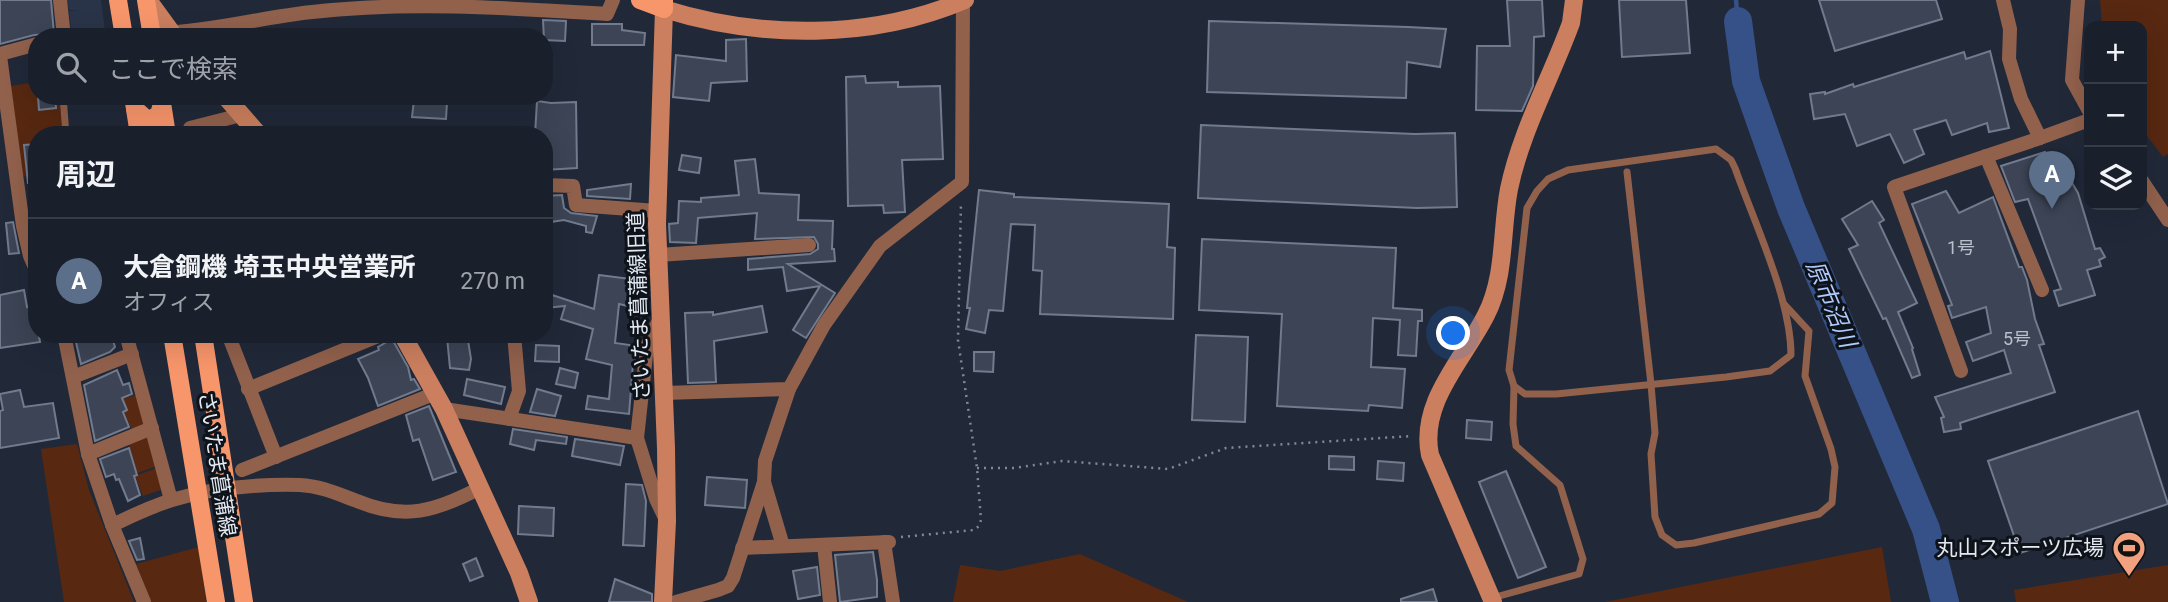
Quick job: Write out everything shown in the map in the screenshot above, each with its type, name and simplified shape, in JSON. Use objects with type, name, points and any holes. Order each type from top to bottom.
[{"type":"main road","points":[[118,0],[123,28]]},
{"type":"main road","points":[[147,0],[150,28]]},
{"type":"main road","points":[[640,0],[664,5]]},
{"type":"main road","points":[[134,105],[138,126]]},
{"type":"main road","points":[[135,105],[145,118],[153,119],[159,114],[161,105]]},
{"type":"main road","points":[[163,105],[166,126]]},
{"type":"main road","name":"さいたま菖蒲線","points":[[174,343],[216,602]]},
{"type":"main road","name":"さいたま菖蒲線","points":[[204,343],[244,602]]},
{"type":"street","points":[[60,0],[63,28]]},
{"type":"street","points":[[147,0],[169,28]]},
{"type":"street","points":[[216,28],[313,12],[401,6],[471,6],[607,14],[613,0]]},
{"type":"street","points":[[1493,600],[1455,518],[1430,455],[1428,426],[1439,394],[1487,314],[1494,295],[1509,189],[1518,156],[1571,23],[1574,0]]},
{"type":"street","points":[[2003,0],[2010,29],[2008,59],[2021,99],[2040,138]]},
{"type":"street","points":[[2078,0],[2073,80],[2084,101]]},
{"type":"street","points":[[664,5],[726,26],[803,30],[889,25],[964,1],[961,182],[880,246],[824,325],[789,389],[765,461],[764,482],[733,578],[727,586],[677,602]]},
{"type":"street","name":"さいたま菖蒲線旧道","points":[[663,602],[667,522],[665,393],[657,211],[664,5]]},
{"type":"street","points":[[28,47],[0,55],[28,247]]},
{"type":"street","points":[[233,105],[250,126]]},
{"type":"street","points":[[198,126],[241,115]]},
{"type":"street","points":[[1962,371],[1894,187],[2084,122]]},
{"type":"street","points":[[1986,156],[2042,290]]},
{"type":"street","points":[[553,185],[573,186],[576,205],[657,211]]},
{"type":"street","points":[[2147,188],[2168,220]]},
{"type":"street","points":[[658,255],[809,245]]},
{"type":"street","points":[[660,318],[647,346],[636,438],[656,499],[667,522]]},
{"type":"street","points":[[66,343],[88,454],[112,524],[144,602]]},
{"type":"street","points":[[129,343],[171,500]]},
{"type":"street","points":[[231,343],[276,457]]},
{"type":"street","points":[[248,389],[361,343]]},
{"type":"street","points":[[407,343],[440,401],[519,573],[529,602]]},
{"type":"street","points":[[509,419],[519,391],[515,343]]},
{"type":"street","points":[[73,377],[132,354]]},
{"type":"street","points":[[665,393],[789,389]]},
{"type":"street","points":[[242,470],[440,401],[509,419],[636,438]]},
{"type":"street","points":[[88,454],[152,428]]},
{"type":"street","points":[[764,482],[783,547]]},
{"type":"street","points":[[112,524],[171,500],[227,489],[300,485],[316,487],[377,509],[398,512],[425,510],[449,504],[480,488]]},
{"type":"street","points":[[742,548],[886,542],[893,602]]},
{"type":"street","points":[[824,545],[830,602]]},
{"type":"lane","points":[[64,105],[65,126]]},
{"type":"lane","points":[[1493,600],[1579,574],[1583,559],[1560,485],[1516,446],[1513,425],[1514,386],[1509,370],[1527,208],[1548,179],[1568,170],[1716,149],[1731,160],[1782,302],[1791,333],[1791,355],[1776,369],[1726,377],[1556,394],[1525,394],[1514,386]]},
{"type":"lane","points":[[1627,172],[1651,384],[1654,433],[1651,454],[1655,517],[1662,536],[1676,545],[1819,514],[1832,503],[1835,467],[1805,376],[1809,331],[1782,302]]},
{"type":"path","points":[[886,542],[894,537],[974,530],[981,520],[977,468],[958,341],[961,182]]},
{"type":"path","points":[[977,468],[1014,468],[1062,461],[1168,469],[1226,448],[1427,435]]},
{"type":"shaded area","points":[[67,0],[101,0],[105,28],[71,28],[69,11],[80,10],[69,10]]},
{"type":"shaded area","points":[[2100,0],[2168,0],[2168,154],[2163,157],[2147,136],[2147,21],[2102,21]]},
{"type":"shaded area","points":[[28,83],[28,105],[60,105],[62,126],[28,126],[28,176],[21,177],[10,86]]},
{"type":"shaded area","points":[[139,394],[144,425],[132,430],[124,412],[128,410],[123,399]]},
{"type":"shaded area","points":[[149,438],[157,466],[137,473],[129,444]]},
{"type":"shaded area","points":[[77,444],[89,490],[134,602],[64,602],[41,449]]},
{"type":"shaded area","points":[[157,468],[163,489],[143,496],[135,476]]},
{"type":"shaded area","points":[[199,547],[206,602],[151,602],[136,564]]},
{"type":"shaded area","points":[[1882,547],[1891,602],[1605,602]]},
{"type":"shaded area","points":[[1080,554],[1188,602],[953,602],[960,565],[1000,571]]},
{"type":"shaded area","name":"丸山スポーツ広場","points":[[2168,565],[2168,602],[2016,602],[2014,590]]},
{"type":"building","points":[[0,0],[51,0],[53,28],[28,28],[28,37],[0,44]]},
{"type":"building","points":[[1507,0],[1542,0],[1544,36],[1534,37],[1533,86],[1522,111],[1476,110],[1477,46],[1510,46]]},
{"type":"building","points":[[1619,0],[1686,0],[1690,53],[1622,57]]},
{"type":"building","points":[[1819,0],[1936,0],[1942,19],[1835,51]]},
{"type":"building","points":[[543,20],[566,21],[565,41],[553,40],[553,28],[543,28]]},
{"type":"building","points":[[1209,21],[1446,29],[1440,67],[1407,62],[1406,98],[1207,92]]},
{"type":"building","points":[[592,24],[622,24],[622,30],[645,33],[644,45],[592,45]]},
{"type":"building","points":[[746,39],[747,81],[711,83],[709,101],[673,97],[676,55],[726,61],[726,40]]},
{"type":"building","points":[[1990,51],[2009,128],[1989,132],[1987,123],[1952,135],[1946,120],[1914,130],[1924,154],[1904,163],[1890,134],[1857,146],[1845,114],[1814,119],[1810,94],[1825,94],[1853,84],[1854,87],[1964,52],[1966,59]]},
{"type":"building","points":[[865,76],[866,83],[898,82],[898,87],[940,86],[943,159],[902,160],[905,212],[884,213],[883,205],[848,206],[846,77]]},
{"type":"building","points":[[576,102],[577,168],[553,169],[553,126],[536,126],[537,105]]},
{"type":"building","points":[[39,105],[56,105],[56,108],[39,110]]},
{"type":"building","points":[[413,105],[447,105],[446,119],[412,117]]},
{"type":"building","points":[[1201,125],[1415,134],[1455,133],[1457,207],[1417,208],[1198,198]]},
{"type":"building","points":[[24,145],[28,145],[28,183]]},
{"type":"building","points":[[2045,152],[2050,161],[2057,161],[2062,180],[2068,176],[2078,193],[2095,249],[2100,248],[2105,257],[2099,260],[2101,266],[2087,270],[2095,295],[2059,306],[2054,291],[2061,289],[2028,199],[2015,202],[2001,166]]},
{"type":"building","points":[[682,155],[701,158],[699,173],[679,170]]},
{"type":"building","points":[[755,159],[759,193],[799,195],[798,220],[833,221],[832,249],[835,261],[788,264],[835,293],[806,338],[793,330],[820,286],[787,291],[783,267],[748,270],[748,259],[810,254],[818,249],[814,237],[755,239],[757,213],[698,218],[696,243],[670,242],[669,224],[678,223],[679,201],[701,202],[701,198],[739,195],[735,161]]},
{"type":"building","points":[[631,184],[630,199],[587,196],[587,190]]},
{"type":"building","points":[[979,190],[1014,194],[1014,197],[1169,204],[1167,247],[1175,248],[1173,319],[1040,314],[1042,271],[1033,270],[1035,225],[1011,224],[1003,311],[989,310],[985,333],[966,329]]},
{"type":"building","points":[[1946,191],[1959,213],[1993,197],[2019,267],[2022,267],[2027,280],[2035,319],[2044,344],[2039,345],[2055,392],[1960,423],[1961,429],[1944,432],[1941,418],[1944,417],[1935,397],[2011,373],[2004,350],[1973,361],[1966,342],[1991,333],[1986,307],[1952,318],[1948,306],[1952,305],[1912,204]]},
{"type":"building","points":[[562,195],[564,208],[571,213],[597,216],[592,233],[586,232],[586,226],[564,220],[553,222],[553,196]]},
{"type":"building","points":[[1872,201],[1884,220],[1879,223],[1917,303],[1898,312],[1913,348],[1920,375],[1912,378],[1886,318],[1883,319],[1849,249],[1858,245],[1842,219]]},
{"type":"building","points":[[13,222],[19,253],[9,254],[6,223]]},
{"type":"building","points":[[1202,239],[1396,248],[1393,308],[1422,310],[1422,321],[1418,321],[1416,356],[1398,355],[1400,320],[1373,318],[1371,367],[1405,369],[1402,408],[1369,405],[1368,411],[1277,406],[1282,314],[1199,310]]},
{"type":"building","points":[[599,275],[631,279],[628,306],[619,304],[615,343],[637,346],[629,414],[586,409],[588,396],[609,399],[612,365],[586,359],[593,329],[561,319],[565,306],[553,307],[553,295],[594,309]]},
{"type":"building","points":[[24,290],[28,307],[28,343],[33,343],[0,348],[0,295]]},
{"type":"building","points":[[762,306],[767,332],[714,341],[716,382],[688,383],[685,313],[713,312],[713,315]]},
{"type":"building","points":[[1196,335],[1248,337],[1245,422],[1192,420]]},
{"type":"building","points":[[76,343],[114,343],[115,347],[110,352],[81,364]]},
{"type":"building","points":[[385,343],[394,343],[408,367],[411,380],[414,379],[420,389],[378,406],[358,359],[379,350],[378,347]]},
{"type":"building","points":[[448,343],[468,343],[471,359],[469,370],[450,368]]},
{"type":"building","points":[[536,345],[559,346],[559,362],[535,361]]},
{"type":"building","points":[[974,352],[994,352],[993,372],[974,371]]},
{"type":"building","points":[[560,368],[578,373],[575,388],[556,384]]},
{"type":"building","points":[[117,370],[123,385],[129,383],[132,394],[122,398],[127,410],[123,412],[129,427],[95,441],[84,385]]},
{"type":"building","points":[[467,379],[505,387],[501,404],[464,395]]},
{"type":"building","points":[[537,389],[561,396],[555,416],[530,412]]},
{"type":"building","points":[[20,390],[24,407],[53,403],[59,438],[0,448],[0,411],[3,410],[0,394]]},
{"type":"building","points":[[429,406],[456,472],[433,480],[419,439],[413,441],[406,415]]},
{"type":"building","points":[[2138,411],[2168,504],[2020,553],[1988,461]]},
{"type":"building","points":[[1467,420],[1492,422],[1491,440],[1466,438]]},
{"type":"building","points":[[513,429],[567,437],[566,444],[536,440],[534,450],[510,444]]},
{"type":"building","points":[[575,439],[624,446],[620,465],[572,456]]},
{"type":"building","points":[[129,448],[140,495],[128,501],[119,479],[116,480],[114,474],[106,477],[100,459]]},
{"type":"building","points":[[1329,456],[1354,457],[1354,470],[1329,469]]},
{"type":"building","points":[[1378,461],[1404,463],[1403,481],[1377,479]]},
{"type":"building","points":[[1506,471],[1546,567],[1518,578],[1479,482]]},
{"type":"building","points":[[707,477],[747,480],[745,508],[705,505]]},
{"type":"building","points":[[626,484],[642,485],[646,501],[644,546],[623,545]]},
{"type":"building","points":[[519,506],[554,508],[553,536],[518,534]]},
{"type":"building","points":[[140,538],[144,559],[137,560],[129,541]]},
{"type":"building","points":[[873,552],[877,597],[840,602],[835,555]]},
{"type":"building","points":[[476,558],[483,576],[470,581],[463,564]]},
{"type":"building","points":[[817,567],[820,595],[798,599],[793,571]]},
{"type":"building","points":[[615,579],[652,594],[652,602],[609,602]]},
{"type":"building","points":[[1433,589],[1437,602],[1401,602],[1401,599]]},
{"type":"waterway","name":"原市沼川","points":[[1736,0],[1738,21]]},
{"type":"waterway","name":"原市沼川","points":[[1738,21],[1746,81],[1791,208],[1926,529],[1945,602]]},
{"type":"place","name":"大倉鋼機 埼玉中央営業所","points":[[2052,209]]},
{"type":"place","name":"丸山スポーツ広場","points":[[2129,578]]}]
